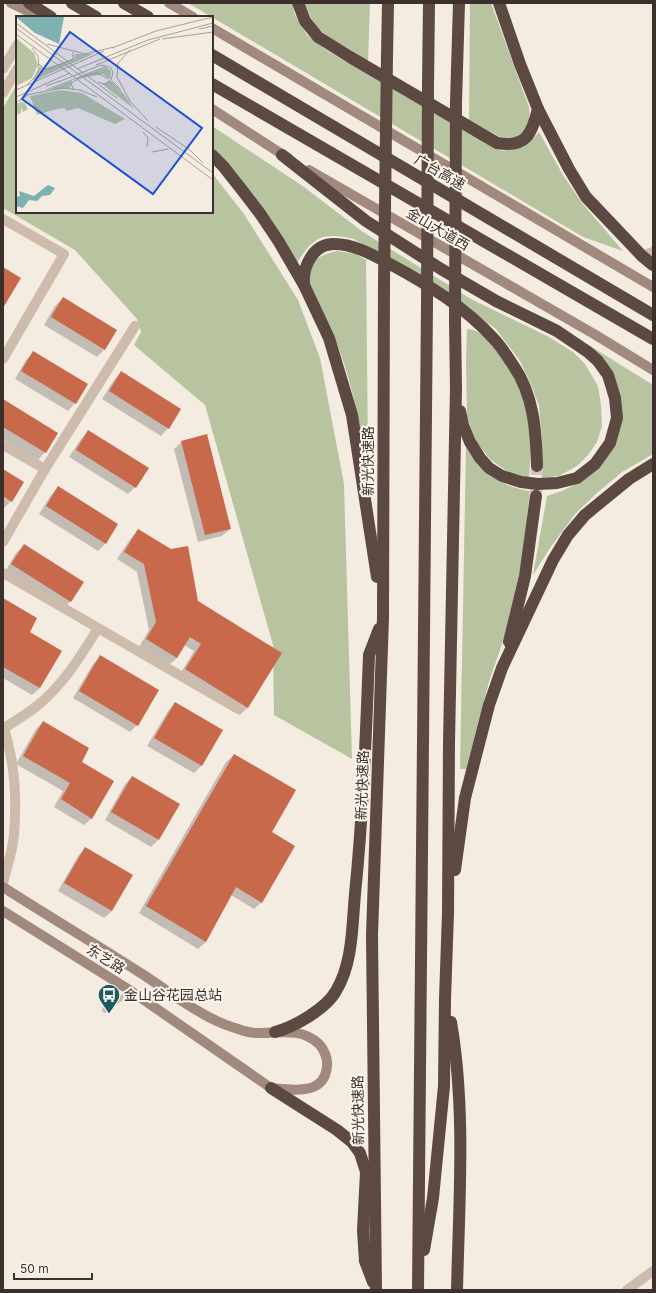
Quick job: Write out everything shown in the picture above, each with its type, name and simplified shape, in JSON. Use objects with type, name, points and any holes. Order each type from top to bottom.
[{"type":"highway","points":[[29,3],[49,16]]},
{"type":"highway","points":[[72,3],[94,16]]},
{"type":"highway","points":[[124,3],[146,16]]},
{"type":"highway","points":[[298,3],[305,21],[318,37],[350,58],[497,142],[508,144],[522,141],[531,133],[538,109]]},
{"type":"highway","name":"新光快速路","points":[[376,1289],[372,935],[383,618],[384,281],[388,3]]},
{"type":"highway","points":[[418,1287],[429,3]]},
{"type":"highway","points":[[418,1287],[433,1198],[444,1086],[456,388],[456,102],[459,3]]},
{"type":"highway","points":[[499,3],[520,64],[538,109],[569,169],[586,197],[647,254],[653,265]]},
{"type":"highway","name":"广台高速","points":[[213,56],[653,315]]},
{"type":"highway","points":[[213,85],[653,339]]},
{"type":"highway","points":[[282,155],[366,221],[441,269],[496,301],[557,331],[588,352],[598,361],[608,375],[616,398],[617,418],[610,443],[595,464],[577,478],[557,483],[538,484],[521,482],[502,476],[489,468],[480,458],[470,442],[463,425],[456,388]]},
{"type":"highway","points":[[213,156],[223,166],[261,215],[279,242],[304,285],[329,338],[352,415],[383,618],[369,655],[360,842],[351,942],[346,972],[336,992],[316,1012],[287,1029],[275,1032]]},
{"type":"highway","points":[[304,285],[303,274],[307,262],[322,246],[333,244],[349,246],[369,253],[439,292],[494,338],[514,365],[526,388],[532,410],[536,435],[537,466]]},
{"type":"highway","points":[[502,668],[553,560],[568,535],[585,515],[603,499],[629,479],[653,464]]},
{"type":"highway","points":[[448,912],[465,798],[490,705],[502,668],[525,576],[536,496]]},
{"type":"highway","points":[[446,994],[456,1051],[461,1137],[457,1290]]},
{"type":"highway","points":[[271,1088],[337,1130],[352,1142],[360,1153],[366,1172],[363,1230],[364,1261],[376,1289]]},
{"type":"main road","points":[[11,3],[36,16]]},
{"type":"main road","points":[[169,3],[191,16]]},
{"type":"main road","points":[[213,29],[653,287]]},
{"type":"main road","name":"金山大道西","points":[[213,111],[282,155],[594,334],[653,370]]},
{"type":"main road","name":"东艺路","points":[[3,888],[138,971],[210,1018],[231,1027],[254,1033],[291,1032],[310,1038],[322,1047],[326,1055],[328,1064],[325,1075],[315,1087],[309,1089],[297,1091],[271,1088],[131,991],[3,911]]},
{"type":"street","points":[[3,69],[16,47]]},
{"type":"street","points":[[3,93],[16,71]]},
{"type":"street","points":[[3,219],[64,254],[3,359]]},
{"type":"street","points":[[3,542],[45,469],[136,326]]},
{"type":"street","points":[[3,445],[45,469]]},
{"type":"street","points":[[3,573],[238,709]]},
{"type":"street","points":[[3,882],[14,835],[16,792],[14,771],[3,727],[38,705],[53,691],[78,662],[98,628]]},
{"type":"street","points":[[627,1290],[653,1271]]},
{"type":"lane","points":[[105,1010],[131,991]]},
{"type":"green space","points":[[188,3],[292,3],[294,13],[307,35],[326,50],[502,151],[514,149],[527,144],[539,132],[563,175],[582,203],[623,251],[583,237],[213,18],[213,16],[210,16]]},
{"type":"green space","points":[[304,3],[370,3],[368,62],[329,38],[314,24]]},
{"type":"green space","points":[[470,3],[491,3],[529,107],[530,121],[524,132],[515,137],[502,138],[469,120]]},
{"type":"green space","points":[[16,86],[16,213],[213,213],[213,174],[244,214],[298,300],[320,358],[344,484],[352,759],[274,715],[273,645],[205,405],[134,345],[141,332],[137,319],[75,250],[3,208],[3,108]]},
{"type":"green space","points":[[213,127],[304,187],[363,232],[471,299],[549,337],[573,352],[585,364],[598,386],[601,405],[602,426],[597,442],[588,455],[577,466],[559,476],[542,478],[542,439],[539,406],[520,361],[496,329],[471,311],[354,239],[335,236],[320,238],[308,247],[297,263],[241,181],[213,150]]},
{"type":"green space","points":[[337,251],[356,254],[366,260],[368,456],[362,457],[358,420],[347,374],[332,330],[314,297],[309,277],[314,261],[326,254]]},
{"type":"green space","points":[[467,329],[478,332],[485,338],[499,355],[517,383],[525,404],[530,426],[531,445],[529,478],[508,472],[491,460],[477,443],[467,417]]},
{"type":"green space","points":[[592,347],[653,385],[653,454],[622,472],[575,514],[550,548],[533,575],[547,496],[574,485],[589,473],[613,429],[608,384]]},
{"type":"green space","points":[[466,447],[476,463],[490,475],[516,488],[530,491],[522,562],[505,635],[489,682],[466,769],[460,769]]},
{"type":"building","points":[[3,267],[21,278],[3,308]]},
{"type":"building","points":[[63,297],[117,330],[105,350],[51,317]]},
{"type":"building","points":[[33,351],[88,384],[76,404],[21,371]]},
{"type":"building","points":[[121,371],[181,409],[169,429],[109,391]]},
{"type":"building","points":[[3,399],[58,433],[46,453],[3,427]]},
{"type":"building","points":[[88,430],[149,468],[136,488],[76,450]]},
{"type":"building","points":[[207,434],[231,529],[205,535],[181,441]]},
{"type":"building","points":[[3,469],[24,482],[12,502],[3,496]]},
{"type":"building","points":[[58,486],[118,524],[106,544],[46,506]]},
{"type":"building","points":[[138,529],[171,549],[188,546],[198,601],[282,653],[248,708],[185,669],[201,644],[190,637],[177,658],[146,639],[156,622],[144,564],[124,552]]},
{"type":"building","points":[[24,544],[84,582],[71,602],[11,564]]},
{"type":"building","points":[[3,598],[37,618],[30,632],[62,651],[40,688],[3,667]]},
{"type":"building","points":[[100,655],[159,690],[138,726],[79,691]]},
{"type":"building","points":[[175,702],[223,730],[202,766],[154,738]]},
{"type":"building","points":[[43,721],[89,748],[82,762],[114,781],[92,819],[61,799],[70,783],[23,756]]},
{"type":"building","points":[[234,754],[296,790],[272,832],[295,846],[262,903],[236,887],[206,942],[146,906]]},
{"type":"building","points":[[132,776],[180,804],[159,840],[111,812]]},
{"type":"building","points":[[85,847],[133,875],[112,911],[64,883]]},
{"type":"tunnel","points":[[536,493],[537,466]]},
{"type":"place","name":"金山谷花园总站","points":[[109,1014]]}]
